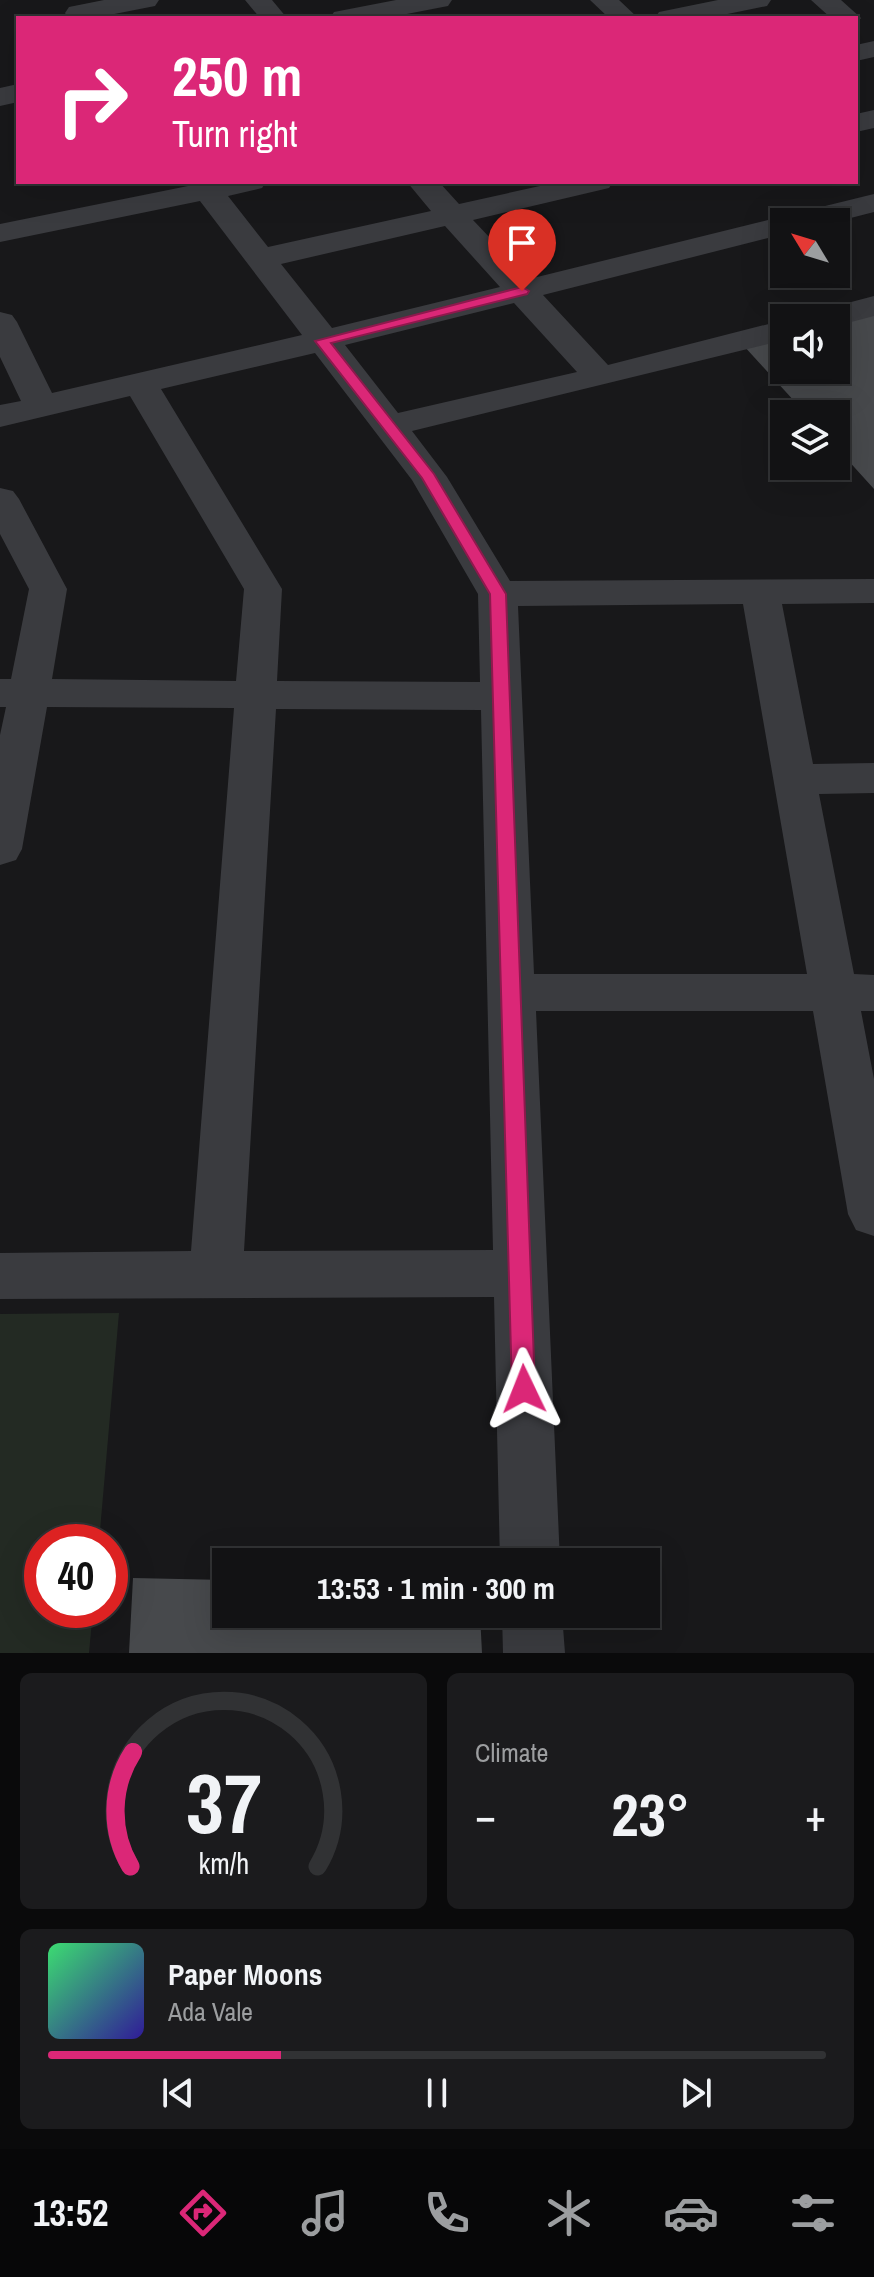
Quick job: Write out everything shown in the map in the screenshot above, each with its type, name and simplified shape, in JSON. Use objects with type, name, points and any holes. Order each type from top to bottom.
[{"type":"street","points":[[76,10],[146,0]]},
{"type":"street","points":[[258,0],[272,16]]},
{"type":"street","points":[[354,16],[439,0]]},
{"type":"street","points":[[603,0],[623,16]]},
{"type":"street","points":[[678,16],[758,0]]},
{"type":"street","points":[[824,0],[845,16]]},
{"type":"street","points":[[858,26],[874,38]]},
{"type":"street","points":[[0,233],[204,186],[228,184]]},
{"type":"street","points":[[424,184],[600,377]]},
{"type":"street","points":[[259,259],[589,184]]},
{"type":"street","points":[[823,184],[867,213]]},
{"type":"street","points":[[204,186],[429,477],[498,594],[529,1548]]},
{"type":"street","points":[[0,416],[322,341],[770,229]]},
{"type":"street","points":[[850,312],[874,306]]},
{"type":"street","points":[[0,322],[41,406]]},
{"type":"street","points":[[389,426],[770,334]]},
{"type":"street","points":[[140,383],[263,589],[216,1275]]},
{"type":"street","points":[[0,499],[48,589],[14,693],[0,849]]},
{"type":"street","points":[[498,594],[874,591]]},
{"type":"street","points":[[760,592],[795,779],[854,993],[874,1214]]},
{"type":"street","points":[[14,693],[501,696]]},
{"type":"street","points":[[795,779],[874,778]]},
{"type":"street","points":[[511,992],[854,993]]},
{"type":"street","points":[[0,1276],[519,1273]]},
{"type":"street","points":[[533,1628],[534,1653]]},
{"type":"shaded area","points":[[119,1313],[101,1524],[24,1524],[24,1628],[91,1628],[89,1653],[0,1653],[0,1314]]},
{"type":"building","points":[[874,315],[874,489],[850,462],[850,400],[793,400],[779,384],[850,384],[850,320]]},
{"type":"building","points":[[770,338],[770,375],[743,345]]},
{"type":"building","points":[[133,1578],[212,1580],[212,1628],[481,1628],[482,1653],[129,1653]]},
{"type":"route","points":[[522,291],[322,341],[429,477],[498,594],[524,1389]]}]
